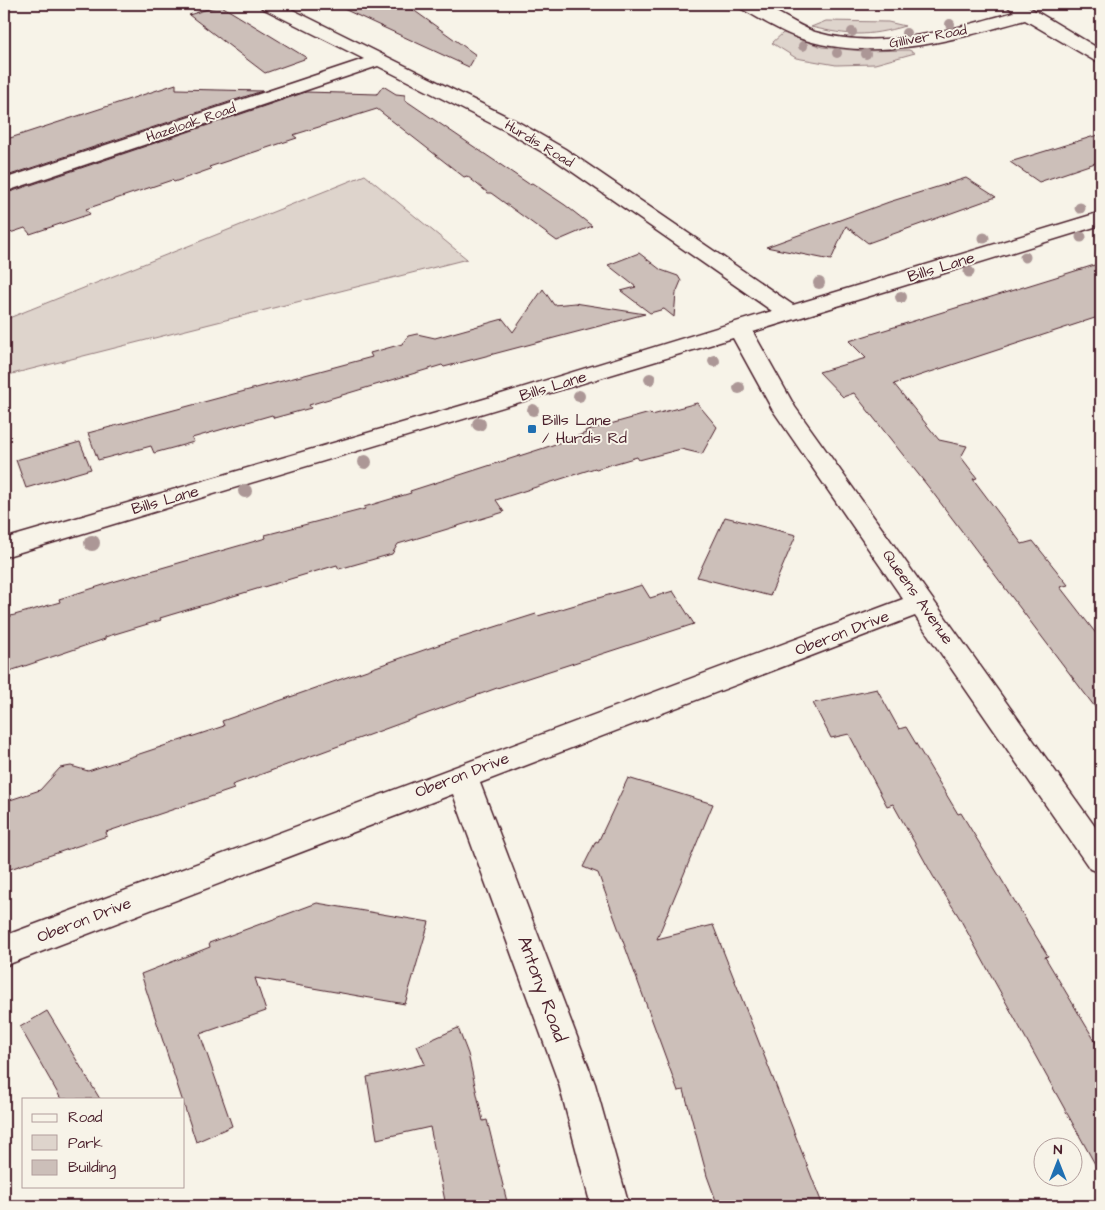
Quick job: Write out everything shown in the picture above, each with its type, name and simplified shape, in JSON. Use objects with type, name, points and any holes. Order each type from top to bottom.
[{"type":"street","name":"Hurdis Road","points":[[268,4],[513,127],[558,153],[791,314]]},
{"type":"street","name":"Gilliver Road","points":[[746,4],[811,36],[861,45],[889,45],[918,41],[1020,9]]},
{"type":"street","points":[[1020,9],[1101,57]]},
{"type":"street","name":"Hazeloak Road","points":[[4,186],[379,60]]},
{"type":"street","name":"Bills Lane","points":[[4,548],[791,314],[1101,218]]},
{"type":"street","name":"Queens Avenue","points":[[740,329],[784,409],[922,602],[1101,860]]},
{"type":"street","name":"Oberon Drive","points":[[4,951],[922,602]]},
{"type":"street","name":"Antony Road","points":[[462,776],[577,1084],[610,1206]]},
{"type":"green space","points":[[826,21],[888,22],[905,26],[868,34],[848,34],[811,27]]},
{"type":"green space","points":[[783,33],[822,47],[863,51],[909,50],[915,53],[875,64],[836,65],[796,58],[772,43]]},
{"type":"green space","points":[[365,175],[467,259],[4,376],[4,320]]},
{"type":"building","points":[[333,4],[405,4],[476,55],[469,67]]},
{"type":"building","points":[[220,5],[307,58],[265,73],[189,15]]},
{"type":"building","points":[[176,84],[176,89],[262,91],[4,177],[4,140]]},
{"type":"building","points":[[383,86],[396,94],[405,95],[405,100],[529,184],[532,183],[565,205],[592,226],[557,241],[467,176],[464,177],[377,109],[293,135],[297,138],[209,167],[211,169],[174,182],[172,180],[86,209],[90,214],[30,234],[25,228],[4,235],[4,194],[306,92],[377,94]]},
{"type":"building","points":[[1101,134],[1101,161],[1039,182],[1010,162]]},
{"type":"building","points":[[966,178],[996,197],[868,243],[846,226],[831,260],[766,247],[889,202]]},
{"type":"building","points":[[639,253],[661,270],[678,276],[681,281],[676,293],[674,317],[664,309],[650,313],[621,291],[636,287],[608,265]]},
{"type":"building","points":[[1101,263],[1101,316],[894,384],[939,440],[967,446],[961,457],[977,478],[973,479],[1022,544],[1033,541],[1068,585],[1060,587],[1101,640],[1101,715],[930,489],[854,393],[843,397],[819,372],[866,358],[849,341]]},
{"type":"building","points":[[543,289],[554,305],[575,303],[645,314],[444,367],[442,365],[309,405],[311,408],[274,418],[272,415],[192,438],[194,442],[154,453],[151,446],[98,460],[88,433],[372,357],[370,353],[402,344],[408,336],[417,334],[435,338],[503,319],[513,332]]},
{"type":"building","points":[[697,403],[717,427],[702,454],[681,449],[639,460],[637,457],[595,468],[496,500],[504,512],[398,544],[392,554],[339,569],[337,565],[160,618],[161,620],[105,637],[105,639],[4,673],[4,618],[60,602],[59,599],[116,581],[266,538],[265,535],[365,509],[364,507],[411,493],[410,491],[544,448],[586,433],[585,431],[650,413],[652,415]]},
{"type":"building","points":[[80,442],[91,469],[26,488],[16,460]]},
{"type":"building","points":[[725,517],[796,535],[770,596],[697,577]]},
{"type":"building","points":[[642,585],[650,598],[673,591],[694,624],[497,688],[232,785],[234,789],[106,832],[107,836],[4,871],[4,802],[40,790],[60,768],[71,766],[88,771],[224,726],[222,721],[441,644],[536,614],[538,616]]},
{"type":"building","points":[[877,689],[899,729],[906,727],[958,814],[961,813],[1048,956],[1045,957],[1101,1051],[1101,1175],[959,917],[933,876],[893,804],[887,806],[849,734],[831,738],[813,703]]},
{"type":"building","points":[[628,778],[713,804],[657,939],[713,925],[823,1206],[718,1206],[707,1176],[684,1090],[678,1091],[598,873],[583,867],[596,841],[598,842]]},
{"type":"building","points":[[317,903],[429,922],[405,1004],[255,978],[266,1011],[200,1034],[232,1126],[196,1142],[185,1108],[185,1098],[182,1098],[141,974],[210,947],[209,943]]},
{"type":"building","points":[[47,1011],[99,1098],[60,1098],[20,1027]]},
{"type":"building","points":[[458,1028],[468,1054],[483,1121],[487,1120],[508,1206],[446,1206],[430,1127],[377,1139],[367,1077],[425,1064],[417,1046]]},
{"type":"place","name":"Bills Lane / Hurdis Rd","points":[[532,429]]}]
